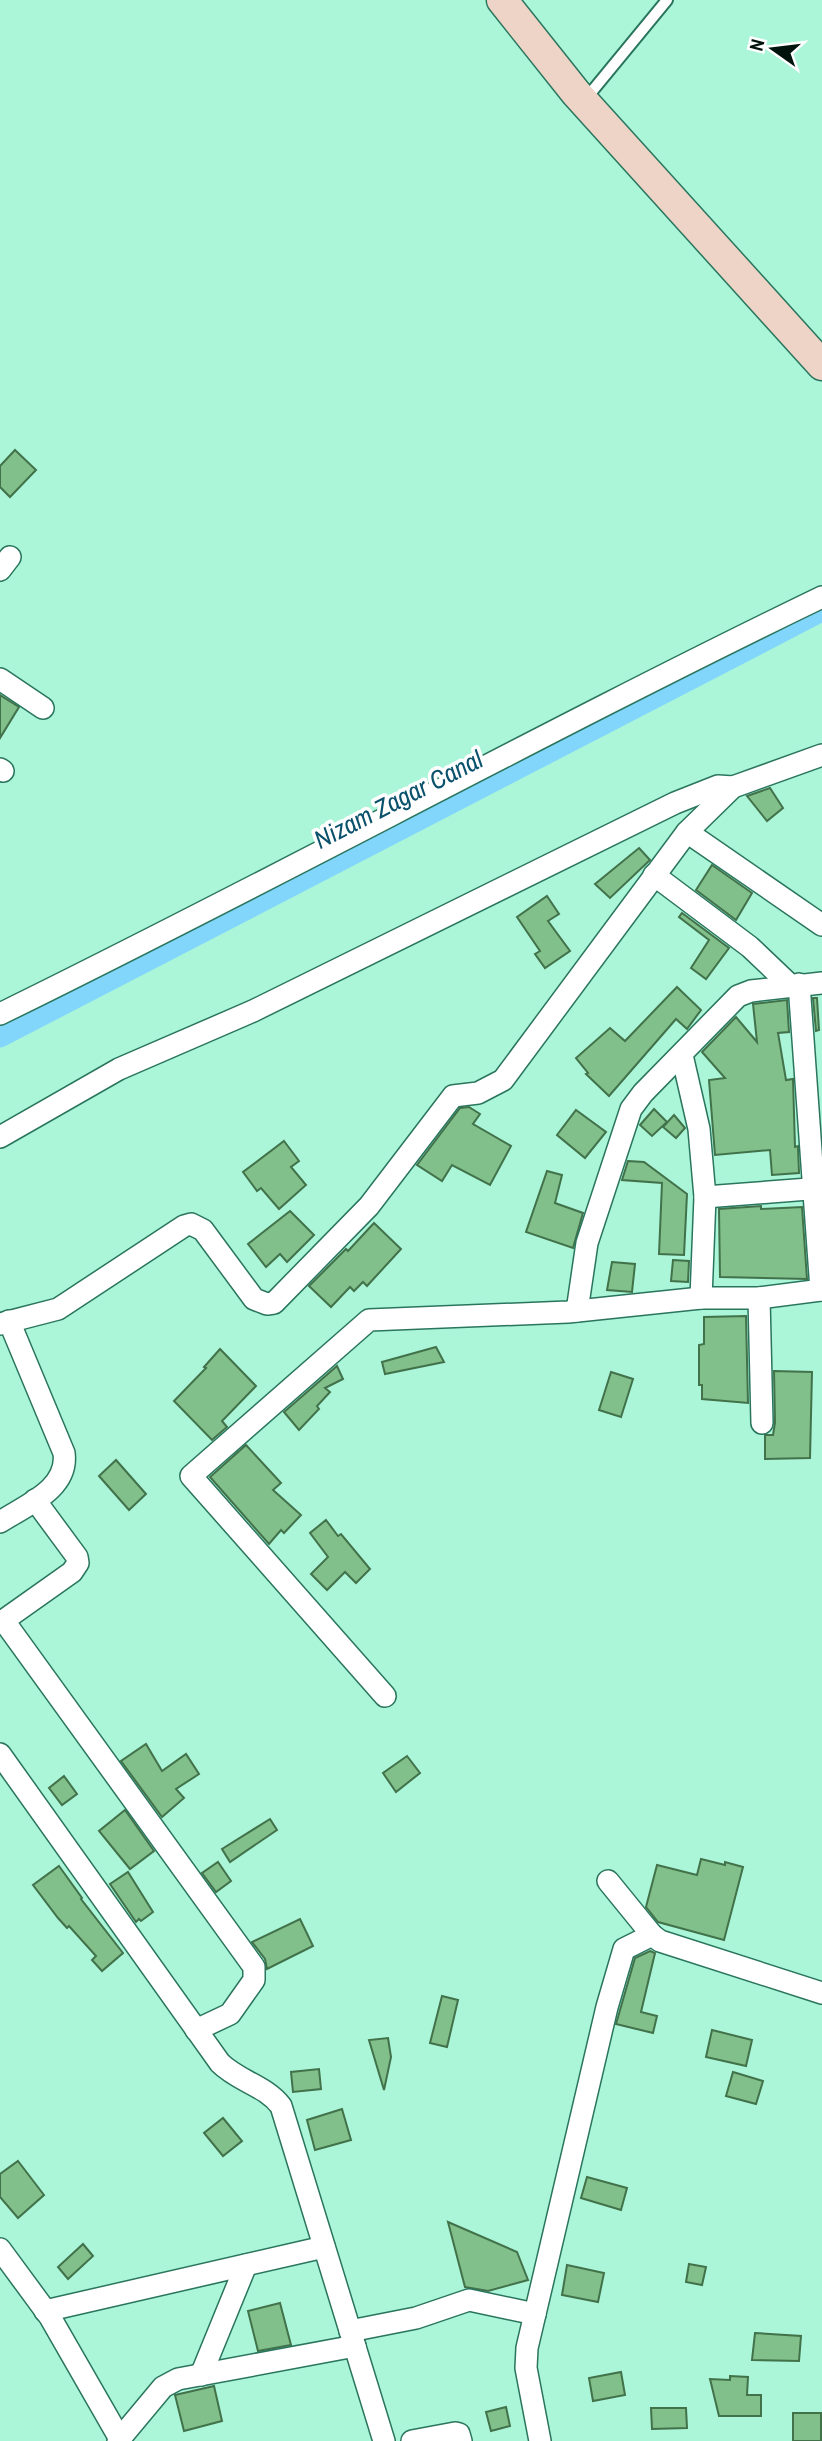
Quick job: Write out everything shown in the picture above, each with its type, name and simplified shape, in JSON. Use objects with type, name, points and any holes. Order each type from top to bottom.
[{"type":"street","points":[[502,0],[584,101],[822,365]]},
{"type":"street","points":[[0,1014],[154,939],[705,654],[822,597]]},
{"type":"street","points":[[0,679],[43,708]]},
{"type":"street","points":[[0,1137],[119,1069],[253,1011],[675,803],[718,786],[733,787],[822,755]]},
{"type":"street","points":[[0,1522],[49,1491],[62,1476],[66,1464],[64,1453],[5,1322],[58,1308],[191,1224],[204,1230],[254,1299],[267,1304],[274,1303],[369,1206],[453,1096],[478,1093],[498,1085],[503,1080],[687,832],[733,787]]},
{"type":"street","points":[[687,832],[822,925]]},
{"type":"street","points":[[385,1696],[191,1476],[369,1320],[577,1311],[701,1298],[759,1298],[821,1290],[818,1189],[795,985],[750,947],[654,875]]},
{"type":"street","points":[[577,1311],[587,1242],[631,1109],[643,1093],[738,996],[751,990],[822,982]]},
{"type":"street","points":[[682,1055],[699,1129],[705,1197],[701,1298]]},
{"type":"street","points":[[705,1197],[818,1189]]},
{"type":"street","points":[[759,1298],[762,1423]]},
{"type":"street","points":[[35,1500],[77,1557],[78,1563],[72,1572],[2,1622],[254,1967],[254,1980],[230,2014],[196,2030]]},
{"type":"street","points":[[0,1754],[220,2063],[231,2074],[275,2098],[281,2106],[384,2441]]},
{"type":"street","points":[[608,1881],[652,1935],[670,1944],[821,1990]]},
{"type":"street","points":[[540,2441],[525,2357],[607,2007],[624,1949],[652,1935]]},
{"type":"street","points":[[45,2311],[324,2247]]},
{"type":"street","points":[[0,2249],[45,2311],[119,2440],[163,2387],[178,2379],[352,2338],[469,2300],[535,2314]]},
{"type":"street","points":[[201,2375],[246,2265]]},
{"type":"street","points":[[412,2441],[455,2433],[461,2441]]},
{"type":"lane","points":[[584,101],[667,0]]},
{"type":"building","points":[[15,450],[36,470],[10,497],[0,487],[0,466]]},
{"type":"building","points":[[0,695],[19,707],[0,738]]},
{"type":"building","points":[[770,788],[783,808],[767,821],[747,796]]},
{"type":"building","points":[[639,848],[650,860],[610,898],[595,884]]},
{"type":"building","points":[[712,865],[752,893],[736,920],[696,890]]},
{"type":"building","points":[[547,896],[559,914],[548,921],[570,951],[545,968],[535,954],[540,951],[517,917]]},
{"type":"building","points":[[682,913],[729,948],[706,979],[691,968],[709,940],[679,917]]},
{"type":"building","points":[[677,987],[701,1010],[687,1029],[676,1019],[609,1096],[586,1074],[588,1073],[576,1058],[610,1028],[625,1041]]},
{"type":"building","points":[[813,998],[817,998],[819,1030],[816,1031]]},
{"type":"building","points":[[787,1000],[789,1032],[778,1033],[786,1080],[793,1079],[795,1147],[798,1146],[799,1173],[772,1175],[770,1150],[715,1155],[709,1080],[725,1078],[702,1052],[736,1017],[757,1042],[753,1004]]},
{"type":"building","points":[[469,1107],[480,1114],[473,1124],[511,1146],[490,1185],[452,1165],[442,1181],[417,1165],[460,1108]]},
{"type":"building","points":[[654,1109],[667,1122],[652,1136],[640,1125]]},
{"type":"building","points":[[576,1110],[606,1132],[585,1158],[557,1135]]},
{"type":"building","points":[[674,1115],[685,1128],[676,1138],[663,1127]]},
{"type":"building","points":[[284,1141],[299,1161],[291,1167],[306,1185],[279,1209],[261,1188],[257,1191],[243,1172]]},
{"type":"building","points":[[628,1161],[644,1162],[687,1194],[684,1255],[659,1254],[662,1183],[622,1180]]},
{"type":"building","points":[[547,1171],[562,1175],[555,1203],[583,1213],[573,1248],[526,1232]]},
{"type":"building","points":[[761,1206],[761,1209],[802,1207],[807,1279],[720,1277],[719,1209]]},
{"type":"building","points":[[290,1211],[314,1235],[287,1262],[280,1254],[266,1267],[248,1244]]},
{"type":"building","points":[[374,1223],[401,1249],[367,1286],[363,1282],[354,1291],[350,1287],[331,1307],[309,1286]]},
{"type":"building","points":[[673,1260],[689,1261],[688,1282],[671,1281]]},
{"type":"building","points":[[612,1262],[635,1264],[632,1292],[607,1290]]},
{"type":"building","points":[[746,1316],[748,1403],[702,1399],[702,1385],[699,1385],[699,1345],[704,1344],[704,1317]]},
{"type":"building","points":[[436,1347],[444,1362],[385,1374],[382,1362]]},
{"type":"building","points":[[220,1349],[256,1386],[222,1421],[227,1427],[212,1440],[174,1401],[206,1368],[204,1367]]},
{"type":"building","points":[[337,1366],[343,1379],[325,1388],[330,1392],[317,1406],[319,1409],[299,1430],[284,1412]]},
{"type":"building","points":[[774,1371],[812,1372],[810,1458],[765,1459],[765,1435],[773,1435],[775,1423]]},
{"type":"building","points":[[611,1372],[633,1379],[621,1417],[599,1410]]},
{"type":"building","points":[[246,1445],[281,1483],[273,1490],[301,1515],[284,1533],[281,1530],[269,1544],[210,1477]]},
{"type":"building","points":[[116,1460],[146,1494],[129,1510],[99,1476]]},
{"type":"building","points":[[326,1520],[370,1569],[356,1583],[345,1572],[327,1590],[311,1574],[328,1557],[310,1533]]},
{"type":"building","points":[[146,1744],[162,1771],[186,1754],[199,1774],[176,1789],[184,1798],[162,1817],[121,1761]]},
{"type":"building","points":[[407,1756],[420,1773],[396,1792],[383,1773]]},
{"type":"building","points":[[64,1776],[77,1794],[62,1805],[49,1788]]},
{"type":"building","points":[[125,1810],[154,1851],[130,1869],[99,1831]]},
{"type":"building","points":[[270,1819],[277,1830],[230,1862],[222,1849]]},
{"type":"building","points":[[701,1859],[743,1867],[724,1940],[658,1922],[646,1907],[657,1865],[697,1875]]},
{"type":"building","points":[[218,1862],[231,1881],[216,1892],[202,1873]]},
{"type":"building","points":[[59,1866],[123,1953],[102,1971],[92,1960],[96,1956],[69,1926],[67,1928],[58,1918],[33,1885]]},
{"type":"building","points":[[128,1872],[153,1912],[141,1921],[139,1919],[136,1922],[110,1884]]},
{"type":"building","points":[[300,1919],[313,1946],[267,1969],[265,1959],[252,1942]]},
{"type":"building","points":[[650,1951],[655,1953],[641,2012],[657,2016],[653,2033],[616,2024],[635,1958]]},
{"type":"building","points":[[442,1996],[458,2000],[447,2047],[430,2043]]},
{"type":"building","points":[[712,2030],[752,2040],[746,2066],[706,2057]]},
{"type":"building","points":[[388,2038],[391,2057],[384,2090],[369,2040]]},
{"type":"building","points":[[319,2069],[321,2089],[293,2092],[291,2072]]},
{"type":"building","points":[[733,2072],[763,2081],[756,2104],[726,2096]]},
{"type":"building","points":[[342,2109],[351,2140],[315,2150],[307,2120]]},
{"type":"building","points":[[223,2118],[242,2141],[223,2156],[204,2133]]},
{"type":"building","points":[[18,2161],[44,2195],[18,2218],[0,2197],[0,2174]]},
{"type":"building","points":[[587,2177],[627,2188],[621,2210],[581,2198]]},
{"type":"building","points":[[448,2222],[517,2252],[528,2280],[488,2291],[465,2287]]},
{"type":"building","points":[[83,2244],[93,2256],[68,2279],[58,2267]]},
{"type":"building","points":[[689,2264],[706,2267],[702,2285],[686,2282]]},
{"type":"building","points":[[567,2265],[604,2273],[598,2302],[562,2295]]},
{"type":"building","points":[[280,2303],[291,2345],[258,2351],[248,2311]]},
{"type":"building","points":[[755,2333],[801,2336],[799,2361],[752,2360]]},
{"type":"building","points":[[621,2372],[625,2395],[593,2401],[589,2378]]},
{"type":"building","points":[[730,2376],[748,2377],[747,2395],[761,2395],[761,2416],[719,2416],[710,2379],[730,2380]]},
{"type":"building","points":[[214,2386],[222,2421],[184,2431],[175,2395]]},
{"type":"building","points":[[506,2407],[510,2426],[491,2431],[486,2412]]},
{"type":"building","points":[[651,2408],[686,2408],[687,2428],[652,2429]]},
{"type":"building","points":[[793,2413],[821,2413],[821,2441],[793,2441]]},
{"type":"waterway","name":"Nizam Zagar Canal","points":[[0,1037],[822,611]]}]
